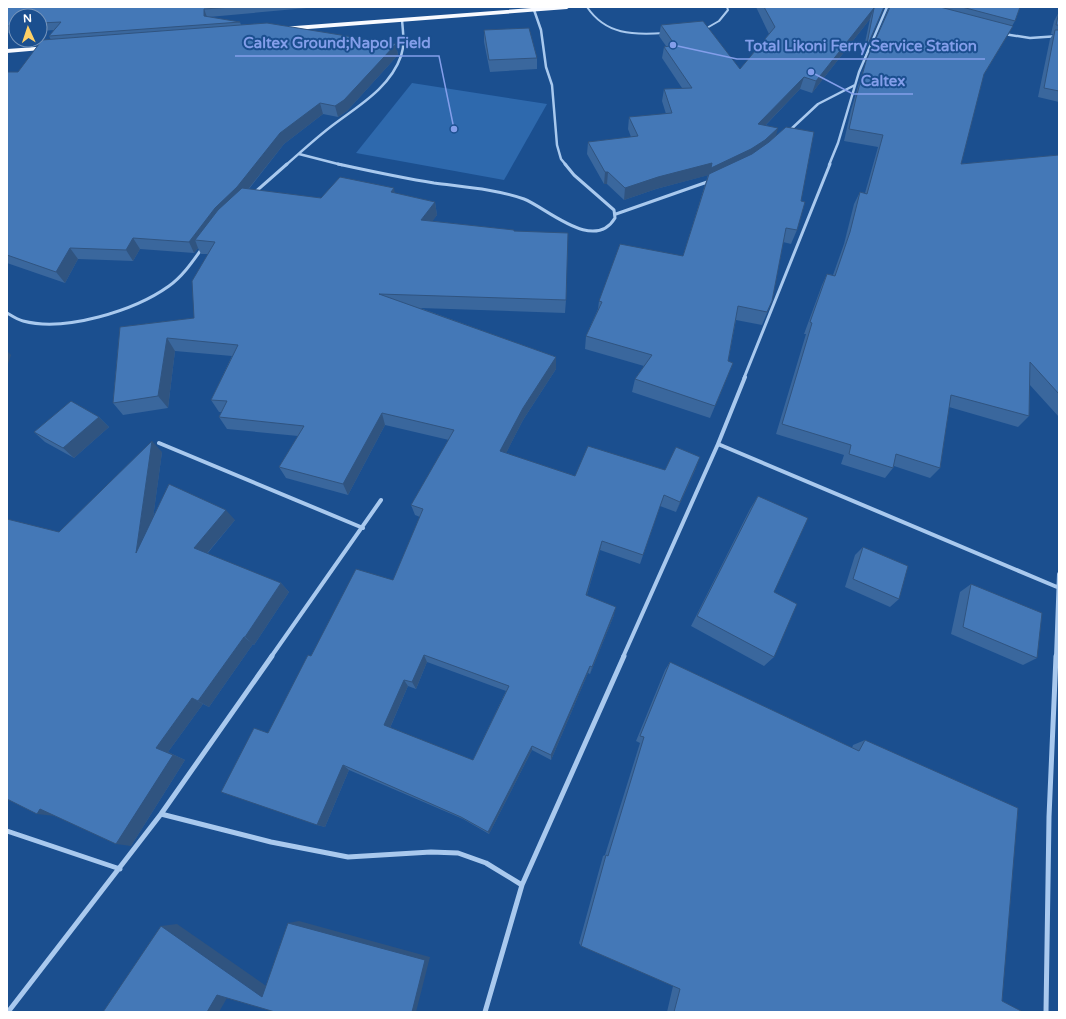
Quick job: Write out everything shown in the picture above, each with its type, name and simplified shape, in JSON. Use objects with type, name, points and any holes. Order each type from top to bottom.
[{"type":"highway","points":[[273,30],[534,8],[567,7]]},
{"type":"highway","points":[[7,51],[54,47]]},
{"type":"street","points":[[486,1012],[522,885],[718,444],[838,143],[855,84],[887,7]]},
{"type":"street","points":[[534,8],[541,30],[546,67],[552,85],[557,146],[561,160],[574,175],[606,202],[616,214]]},
{"type":"street","points":[[249,197],[332,125],[374,94],[392,75],[401,59],[403,46],[402,20]]},
{"type":"street","points":[[997,32],[1023,38],[1059,36]]},
{"type":"street","points":[[785,135],[818,104],[855,84]]},
{"type":"street","points":[[299,154],[347,166],[422,181],[487,190],[513,196],[544,208],[573,227],[583,230],[591,231],[602,229],[615,219],[616,214]]},
{"type":"street","points":[[616,214],[714,180]]},
{"type":"street","points":[[7,313],[24,321],[66,323],[87,320],[134,305],[152,297],[181,276],[206,243]]},
{"type":"street","points":[[160,444],[362,528]]},
{"type":"street","points":[[718,444],[1057,587]]},
{"type":"street","points":[[8,1012],[161,814],[381,500]]},
{"type":"street","points":[[1046,1012],[1049,817],[1055,700],[1057,587],[1059,574]]},
{"type":"street","points":[[161,814],[272,842],[348,856],[382,856],[431,852],[458,853],[486,863],[522,885]]},
{"type":"street","points":[[7,831],[120,869]]},
{"type":"lane","points":[[587,7],[596,19],[618,32],[647,34],[669,32]]},
{"type":"lane","points":[[705,29],[719,21],[728,10],[727,7]]},
{"type":"shaded area","points":[[412,83],[547,104],[504,180],[356,153]]},
{"type":"building","points":[[7,7],[232,7],[204,9],[204,16],[240,22],[49,36],[61,22],[48,23],[48,8],[8,8],[7,26]]},
{"type":"building","points":[[764,7],[884,7],[866,49],[874,8],[816,81],[804,77],[758,124],[778,128],[765,140],[751,149],[711,168],[712,163],[658,177],[625,188],[608,172],[605,172],[588,142],[638,136],[629,117],[672,113],[664,89],[692,88],[664,47],[675,45],[661,25],[703,21],[740,69],[775,27]]},
{"type":"building","points":[[890,7],[940,7],[1013,26],[984,74],[961,164],[1059,155],[1059,394],[1030,362],[1029,416],[951,395],[940,468],[896,454],[893,468],[849,454],[851,445],[782,424],[812,323],[810,322],[827,274],[835,276],[850,232],[860,192],[867,194],[883,135],[849,129],[866,61]]},
{"type":"building","points":[[962,7],[1020,7],[1015,21]]},
{"type":"building","points":[[1059,12],[1059,25],[1056,25]]},
{"type":"building","points":[[267,23],[396,44],[344,100],[335,106],[320,103],[280,133],[237,187],[215,208],[189,242],[133,238],[126,250],[70,248],[56,272],[7,255],[7,72],[18,72],[36,48],[48,48],[48,40]]},
{"type":"building","points":[[529,28],[537,58],[489,60],[484,30]]},
{"type":"building","points":[[1055,30],[1059,30],[1059,91],[1044,88]]},
{"type":"building","points":[[786,127],[814,132],[801,201],[805,202],[797,230],[786,228],[772,301],[767,312],[738,306],[728,361],[733,363],[715,406],[635,379],[652,355],[586,336],[602,302],[599,301],[620,244],[683,256],[709,174],[752,154]]},
{"type":"building","points":[[340,177],[394,188],[391,192],[435,202],[421,220],[514,231],[568,233],[566,300],[379,294],[556,357],[523,408],[500,451],[575,476],[588,446],[665,470],[676,447],[700,457],[680,502],[664,495],[643,555],[602,541],[586,595],[616,607],[592,667],[590,666],[551,755],[532,746],[488,832],[461,817],[343,765],[317,825],[221,792],[254,728],[268,733],[308,655],[311,656],[356,569],[393,580],[423,509],[411,505],[454,430],[382,413],[343,484],[279,467],[304,426],[219,417],[227,401],[211,400],[238,345],[167,338],[158,396],[113,403],[120,327],[194,318],[192,281],[215,242],[195,240],[218,210],[242,188],[321,198]],"holes":[[[424,655],[509,686],[473,760],[384,725],[404,680],[412,682]]]},
{"type":"building","points":[[71,401],[99,417],[63,448],[34,432]]},
{"type":"building","points":[[152,441],[136,553],[169,484],[226,510],[194,548],[281,583],[245,637],[198,701],[192,698],[156,748],[173,755],[116,844],[40,809],[37,814],[7,799],[7,519],[59,532]]},
{"type":"building","points":[[758,496],[808,518],[774,592],[797,604],[774,657],[697,616]]},
{"type":"building","points":[[863,547],[908,566],[899,599],[853,579]]},
{"type":"building","points":[[971,584],[1042,613],[1037,658],[963,627]]},
{"type":"building","points":[[670,662],[859,751],[865,740],[1018,808],[1002,1001],[1023,1012],[674,1012],[680,989],[581,946],[606,855],[608,856],[644,737],[640,736]]},
{"type":"building","points":[[288,923],[425,960],[412,1012],[275,1012],[217,995],[207,1012],[103,1012],[161,926],[262,997]]},
{"type":"place","name":"Total Likoni Ferry Service Station","points":[[673,45]]},
{"type":"place","name":"Caltex","points":[[811,72]]},
{"type":"place","name":"Caltex Ground;Napol Field","points":[[454,129]]}]
